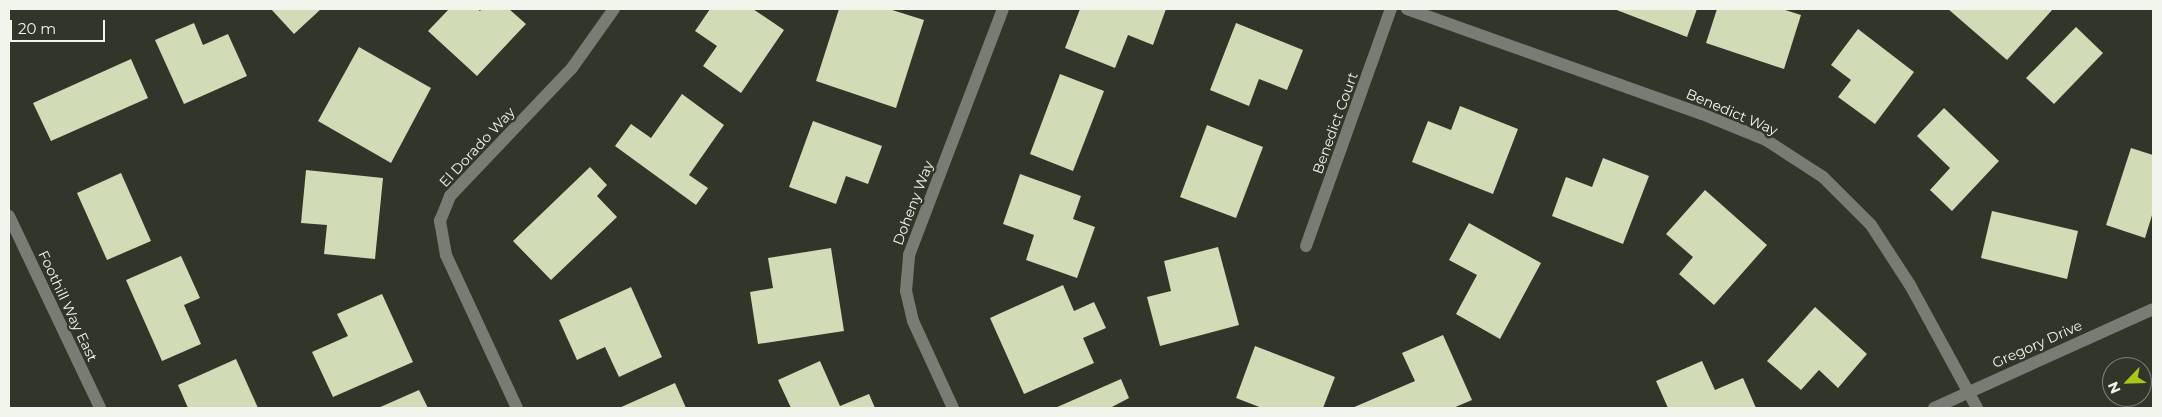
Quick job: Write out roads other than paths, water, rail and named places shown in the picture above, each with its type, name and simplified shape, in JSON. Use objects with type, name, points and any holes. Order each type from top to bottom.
[{"type":"street","name":"El Dorado Way","points":[[517,408],[446,256],[440,221],[450,196],[572,68],[614,9]]},
{"type":"street","name":"Doheny Way","points":[[953,408],[913,321],[906,291],[909,255],[1003,9]]},
{"type":"street","name":"Benedict Court","points":[[1306,246],[1391,9]]},
{"type":"street","name":"Benedict Way","points":[[1407,9],[1711,118],[1766,140],[1823,177],[1871,225],[1910,285],[1977,408]]},
{"type":"street","name":"Foothill Way East","points":[[9,216],[100,408]]},
{"type":"street","name":"Gregory Drive","points":[[1934,408],[2153,309]]}]
